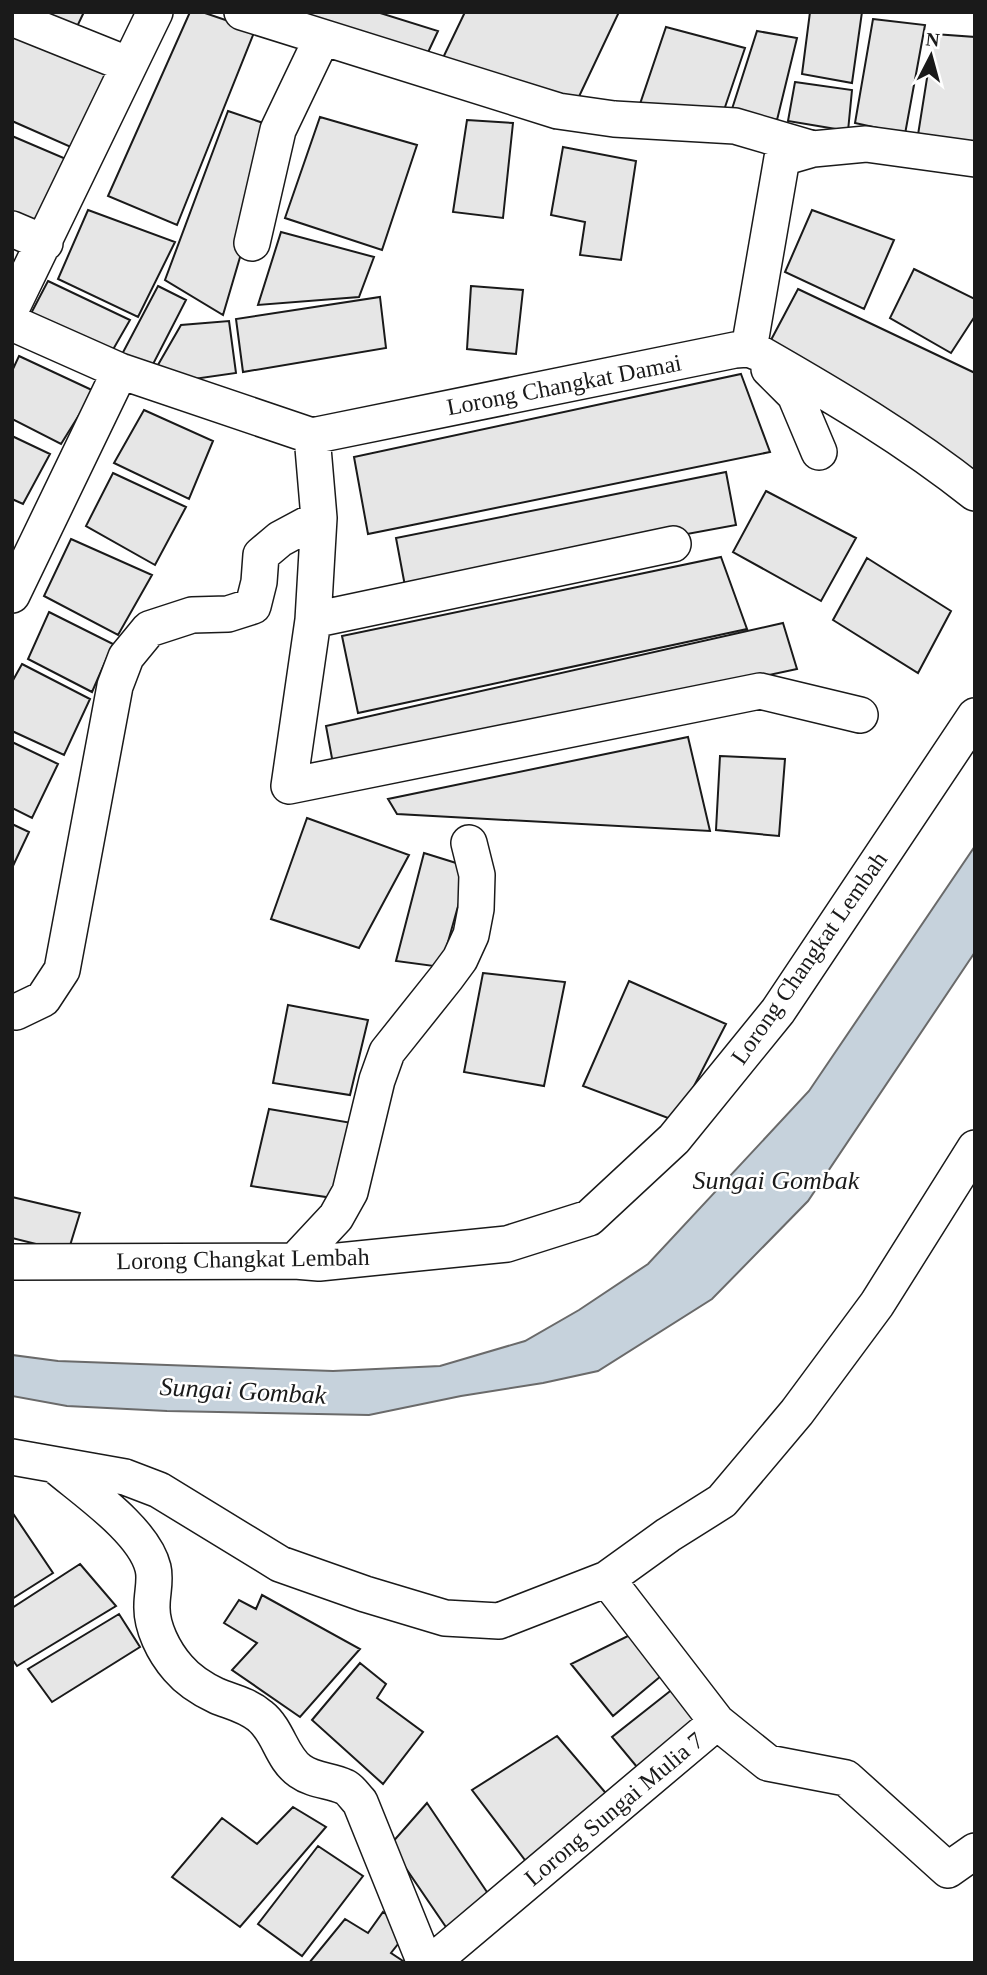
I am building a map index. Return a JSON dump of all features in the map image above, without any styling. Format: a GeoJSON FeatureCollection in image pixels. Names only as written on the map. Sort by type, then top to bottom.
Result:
{"type":"FeatureCollection","features":[{"type":"Feature","properties":{"kind":"street"},"geometry":{"type":"LineString","coordinates":[[12,307],[155,12]]}},
{"type":"Feature","properties":{"kind":"street"},"geometry":{"type":"LineString","coordinates":[[242,12],[558,111],[614,119],[735,126],[813,149]]}},
{"type":"Feature","properties":{"kind":"street"},"geometry":{"type":"LineString","coordinates":[[12,18],[129,65]]}},
{"type":"Feature","properties":{"kind":"street"},"geometry":{"type":"LineString","coordinates":[[252,243],[278,130],[322,38]]}},
{"type":"Feature","properties":{"kind":"street"},"geometry":{"type":"LineString","coordinates":[[749,349],[782,158],[813,149],[866,144],[975,159]]}},
{"type":"Feature","properties":{"kind":"street"},"geometry":{"type":"LineString","coordinates":[[12,229],[44,243]]}},
{"type":"Feature","properties":{"kind":"street"},"geometry":{"type":"LineString","coordinates":[[12,323],[120,371],[312,436],[319,518],[313,620],[289,786],[760,691],[859,715]]}},
{"type":"Feature","properties":{"kind":"street"},"geometry":{"type":"LineString","coordinates":[[749,349],[794,395],[819,452]]}},
{"type":"Feature","properties":{"kind":"street"},"geometry":{"type":"LineString","coordinates":[[749,349],[843,401],[933,460],[975,493]]}},
{"type":"Feature","properties":{"kind":"street","name":"Lorong Changkat Damai"},"geometry":{"type":"LineString","coordinates":[[312,436],[749,349]]}},
{"type":"Feature","properties":{"kind":"street"},"geometry":{"type":"LineString","coordinates":[[12,595],[120,371]]}},
{"type":"Feature","properties":{"kind":"street"},"geometry":{"type":"LineString","coordinates":[[16,1012],[43,999],[62,970],[115,687],[126,657],[149,629],[192,615],[229,614],[253,606],[259,582],[261,555],[280,539],[319,518]]}},
{"type":"Feature","properties":{"kind":"street"},"geometry":{"type":"LineString","coordinates":[[313,620],[673,544]]}},
{"type":"Feature","properties":{"kind":"street","name":"Lorong Changkat Lembah"},"geometry":{"type":"LineString","coordinates":[[12,1262],[319,1263],[507,1244],[589,1218],[674,1139],[778,1011],[975,716]]}},
{"type":"Feature","properties":{"kind":"street"},"geometry":{"type":"LineString","coordinates":[[295,1261],[335,1217],[350,1192],[377,1080],[387,1052],[453,969],[471,935],[476,909],[477,875],[469,843]]}},
{"type":"Feature","properties":{"kind":"street"},"geometry":{"type":"LineString","coordinates":[[12,1457],[125,1477],[159,1490],[280,1564],[365,1594],[444,1618],[499,1621],[607,1579],[668,1535],[722,1501],[797,1412],[877,1304],[975,1148]]}},
{"type":"Feature","properties":{"kind":"street"},"geometry":{"type":"LineString","coordinates":[[55,1465],[121,1521],[147,1553],[153,1569],[154,1621],[167,1653],[179,1669],[195,1684],[259,1715],[273,1728],[288,1759],[299,1770],[314,1779],[347,1788],[360,1802],[425,1963]]}},
{"type":"Feature","properties":{"kind":"street"},"geometry":{"type":"LineString","coordinates":[[607,1579],[717,1722]]}},
{"type":"Feature","properties":{"kind":"street","name":"Lorong Sungai Mulia 7"},"geometry":{"type":"LineString","coordinates":[[431,1963],[717,1722],[768,1763],[846,1778],[948,1870],[975,1851]]}},
{"type":"Feature","properties":{"kind":"water","name":"Sungai Gombak"},"geometry":{"type":"Polygon","coordinates":[[[975,846],[975,952],[808,1201],[712,1299],[598,1371],[369,1415],[67,1406],[12,1396],[12,1355],[58,1361],[333,1371],[440,1366],[525,1341],[579,1310],[648,1264],[809,1091],[975,846]]]}},
{"type":"Feature","properties":{"kind":"building"},"geometry":{"type":"Polygon","coordinates":[[[21,12],[84,12],[73,35],[21,12]]]}},
{"type":"Feature","properties":{"kind":"building"},"geometry":{"type":"Polygon","coordinates":[[[190,12],[202,12],[255,30],[177,225],[108,196],[190,12]]]}},
{"type":"Feature","properties":{"kind":"building"},"geometry":{"type":"Polygon","coordinates":[[[260,12],[377,12],[438,31],[423,63],[260,12]]]}},
{"type":"Feature","properties":{"kind":"building"},"geometry":{"type":"Polygon","coordinates":[[[465,12],[619,12],[575,105],[441,62],[465,12]]]}},
{"type":"Feature","properties":{"kind":"building"},"geometry":{"type":"Polygon","coordinates":[[[810,12],[862,12],[852,83],[802,74],[810,12]]]}},
{"type":"Feature","properties":{"kind":"building"},"geometry":{"type":"Polygon","coordinates":[[[873,19],[925,25],[905,134],[855,123],[873,19]]]}},
{"type":"Feature","properties":{"kind":"building"},"geometry":{"type":"Polygon","coordinates":[[[666,27],[745,48],[722,116],[640,104],[666,27]]]}},
{"type":"Feature","properties":{"kind":"building"},"geometry":{"type":"Polygon","coordinates":[[[757,31],[797,38],[777,120],[732,109],[757,31]]]}},
{"type":"Feature","properties":{"kind":"building"},"geometry":{"type":"Polygon","coordinates":[[[12,32],[108,72],[73,148],[12,121],[12,32]]]}},
{"type":"Feature","properties":{"kind":"building"},"geometry":{"type":"Polygon","coordinates":[[[934,34],[975,37],[975,145],[917,141],[934,34]]]}},
{"type":"Feature","properties":{"kind":"building"},"geometry":{"type":"Polygon","coordinates":[[[795,82],[852,90],[848,131],[788,121],[795,82]]]}},
{"type":"Feature","properties":{"kind":"building"},"geometry":{"type":"Polygon","coordinates":[[[228,111],[272,126],[243,247],[223,315],[165,280],[228,111]]]}},
{"type":"Feature","properties":{"kind":"building"},"geometry":{"type":"Polygon","coordinates":[[[320,117],[417,145],[382,250],[285,218],[320,117]]]}},
{"type":"Feature","properties":{"kind":"building"},"geometry":{"type":"Polygon","coordinates":[[[467,120],[513,123],[503,218],[453,212],[467,120]]]}},
{"type":"Feature","properties":{"kind":"building"},"geometry":{"type":"Polygon","coordinates":[[[12,136],[66,159],[34,222],[12,212],[12,136]]]}},
{"type":"Feature","properties":{"kind":"building"},"geometry":{"type":"Polygon","coordinates":[[[563,147],[636,161],[621,260],[580,255],[585,222],[551,215],[563,147]]]}},
{"type":"Feature","properties":{"kind":"building"},"geometry":{"type":"Polygon","coordinates":[[[88,210],[175,242],[138,317],[58,279],[88,210]]]}},
{"type":"Feature","properties":{"kind":"building"},"geometry":{"type":"Polygon","coordinates":[[[812,210],[894,240],[864,309],[785,272],[812,210]]]}},
{"type":"Feature","properties":{"kind":"building"},"geometry":{"type":"Polygon","coordinates":[[[281,232],[374,257],[359,297],[258,305],[281,232]]]}},
{"type":"Feature","properties":{"kind":"building"},"geometry":{"type":"Polygon","coordinates":[[[914,269],[975,299],[975,316],[951,353],[890,318],[914,269]]]}},
{"type":"Feature","properties":{"kind":"building"},"geometry":{"type":"Polygon","coordinates":[[[48,281],[130,320],[107,360],[26,323],[48,281]]]}},
{"type":"Feature","properties":{"kind":"building"},"geometry":{"type":"Polygon","coordinates":[[[158,286],[186,300],[149,372],[120,358],[158,286]]]}},
{"type":"Feature","properties":{"kind":"building"},"geometry":{"type":"Polygon","coordinates":[[[471,286],[523,290],[516,354],[467,349],[471,286]]]}},
{"type":"Feature","properties":{"kind":"building"},"geometry":{"type":"Polygon","coordinates":[[[798,289],[975,373],[975,478],[771,340],[798,289]]]}},
{"type":"Feature","properties":{"kind":"building"},"geometry":{"type":"Polygon","coordinates":[[[380,297],[386,348],[243,372],[236,319],[380,297]]]}},
{"type":"Feature","properties":{"kind":"building"},"geometry":{"type":"Polygon","coordinates":[[[229,321],[236,373],[166,383],[151,377],[181,325],[229,321]]]}},
{"type":"Feature","properties":{"kind":"building"},"geometry":{"type":"Polygon","coordinates":[[[19,356],[94,391],[61,444],[12,419],[12,371],[19,356]]]}},
{"type":"Feature","properties":{"kind":"building"},"geometry":{"type":"Polygon","coordinates":[[[741,374],[770,452],[368,534],[354,457],[741,374]]]}},
{"type":"Feature","properties":{"kind":"building"},"geometry":{"type":"Polygon","coordinates":[[[144,410],[213,441],[189,499],[114,463],[144,410]]]}},
{"type":"Feature","properties":{"kind":"building"},"geometry":{"type":"Polygon","coordinates":[[[12,436],[50,454],[23,504],[12,499],[12,436]]]}},
{"type":"Feature","properties":{"kind":"building"},"geometry":{"type":"Polygon","coordinates":[[[726,472],[736,525],[405,586],[396,538],[726,472]]]}},
{"type":"Feature","properties":{"kind":"building"},"geometry":{"type":"Polygon","coordinates":[[[113,473],[186,507],[155,565],[86,526],[113,473]]]}},
{"type":"Feature","properties":{"kind":"building"},"geometry":{"type":"Polygon","coordinates":[[[766,491],[856,538],[821,601],[733,552],[766,491]]]}},
{"type":"Feature","properties":{"kind":"building"},"geometry":{"type":"Polygon","coordinates":[[[71,539],[152,575],[118,635],[44,596],[71,539]]]}},
{"type":"Feature","properties":{"kind":"building"},"geometry":{"type":"Polygon","coordinates":[[[721,557],[747,629],[358,713],[342,636],[721,557]]]}},
{"type":"Feature","properties":{"kind":"building"},"geometry":{"type":"Polygon","coordinates":[[[867,558],[951,611],[918,673],[833,620],[867,558]]]}},
{"type":"Feature","properties":{"kind":"building"},"geometry":{"type":"Polygon","coordinates":[[[49,612],[113,644],[92,692],[28,659],[49,612]]]}},
{"type":"Feature","properties":{"kind":"building"},"geometry":{"type":"Polygon","coordinates":[[[783,623],[797,669],[334,769],[326,726],[783,623]]]}},
{"type":"Feature","properties":{"kind":"building"},"geometry":{"type":"Polygon","coordinates":[[[22,664],[90,699],[64,755],[12,731],[12,682],[22,664]]]}},
{"type":"Feature","properties":{"kind":"building"},"geometry":{"type":"Polygon","coordinates":[[[688,737],[710,831],[397,814],[388,799],[688,737]]]}},
{"type":"Feature","properties":{"kind":"building"},"geometry":{"type":"Polygon","coordinates":[[[12,742],[58,764],[32,818],[12,808],[12,742]]]}},
{"type":"Feature","properties":{"kind":"building"},"geometry":{"type":"Polygon","coordinates":[[[720,756],[785,759],[779,836],[716,830],[720,756]]]}},
{"type":"Feature","properties":{"kind":"building"},"geometry":{"type":"Polygon","coordinates":[[[307,818],[409,855],[359,948],[271,919],[307,818]]]}},
{"type":"Feature","properties":{"kind":"building"},"geometry":{"type":"Polygon","coordinates":[[[12,824],[29,832],[12,868],[12,824]]]}},
{"type":"Feature","properties":{"kind":"building"},"geometry":{"type":"Polygon","coordinates":[[[424,853],[469,867],[441,967],[396,961],[424,853]]]}},
{"type":"Feature","properties":{"kind":"building"},"geometry":{"type":"Polygon","coordinates":[[[483,973],[565,982],[544,1086],[464,1072],[483,973]]]}},
{"type":"Feature","properties":{"kind":"building"},"geometry":{"type":"Polygon","coordinates":[[[629,981],[726,1024],[676,1121],[583,1086],[629,981]]]}},
{"type":"Feature","properties":{"kind":"building"},"geometry":{"type":"Polygon","coordinates":[[[288,1005],[368,1020],[350,1095],[273,1083],[288,1005]]]}},
{"type":"Feature","properties":{"kind":"building"},"geometry":{"type":"Polygon","coordinates":[[[269,1109],[352,1123],[340,1199],[251,1186],[269,1109]]]}},
{"type":"Feature","properties":{"kind":"building"},"geometry":{"type":"Polygon","coordinates":[[[12,1197],[80,1213],[68,1252],[12,1238],[12,1197]]]}},
{"type":"Feature","properties":{"kind":"building"},"geometry":{"type":"Polygon","coordinates":[[[12,1512],[53,1573],[12,1599],[12,1512]]]}},
{"type":"Feature","properties":{"kind":"building"},"geometry":{"type":"Polygon","coordinates":[[[80,1564],[116,1606],[17,1666],[12,1659],[12,1608],[80,1564]]]}},
{"type":"Feature","properties":{"kind":"building"},"geometry":{"type":"Polygon","coordinates":[[[262,1595],[360,1649],[300,1717],[232,1670],[257,1643],[224,1623],[239,1600],[256,1609],[262,1595]]]}},
{"type":"Feature","properties":{"kind":"building"},"geometry":{"type":"Polygon","coordinates":[[[119,1614],[140,1647],[52,1702],[28,1669],[119,1614]]]}},
{"type":"Feature","properties":{"kind":"building"},"geometry":{"type":"Polygon","coordinates":[[[632,1634],[667,1671],[613,1716],[571,1664],[632,1634]]]}},
{"type":"Feature","properties":{"kind":"building"},"geometry":{"type":"Polygon","coordinates":[[[360,1663],[386,1684],[377,1698],[423,1732],[383,1784],[312,1720],[360,1663]]]}},
{"type":"Feature","properties":{"kind":"building"},"geometry":{"type":"Polygon","coordinates":[[[674,1688],[706,1720],[642,1773],[612,1737],[674,1688]]]}},
{"type":"Feature","properties":{"kind":"building"},"geometry":{"type":"Polygon","coordinates":[[[557,1736],[610,1798],[531,1868],[472,1790],[557,1736]]]}},
{"type":"Feature","properties":{"kind":"building"},"geometry":{"type":"Polygon","coordinates":[[[427,1803],[489,1895],[448,1930],[390,1845],[427,1803]]]}},
{"type":"Feature","properties":{"kind":"building"},"geometry":{"type":"Polygon","coordinates":[[[293,1807],[326,1827],[240,1927],[172,1877],[222,1818],[257,1844],[293,1807]]]}},
{"type":"Feature","properties":{"kind":"building"},"geometry":{"type":"Polygon","coordinates":[[[318,1846],[363,1876],[302,1956],[258,1924],[318,1846]]]}},
{"type":"Feature","properties":{"kind":"building"},"geometry":{"type":"Polygon","coordinates":[[[383,1912],[409,1930],[391,1953],[406,1963],[309,1963],[345,1919],[368,1933],[383,1912]]]}}]}
